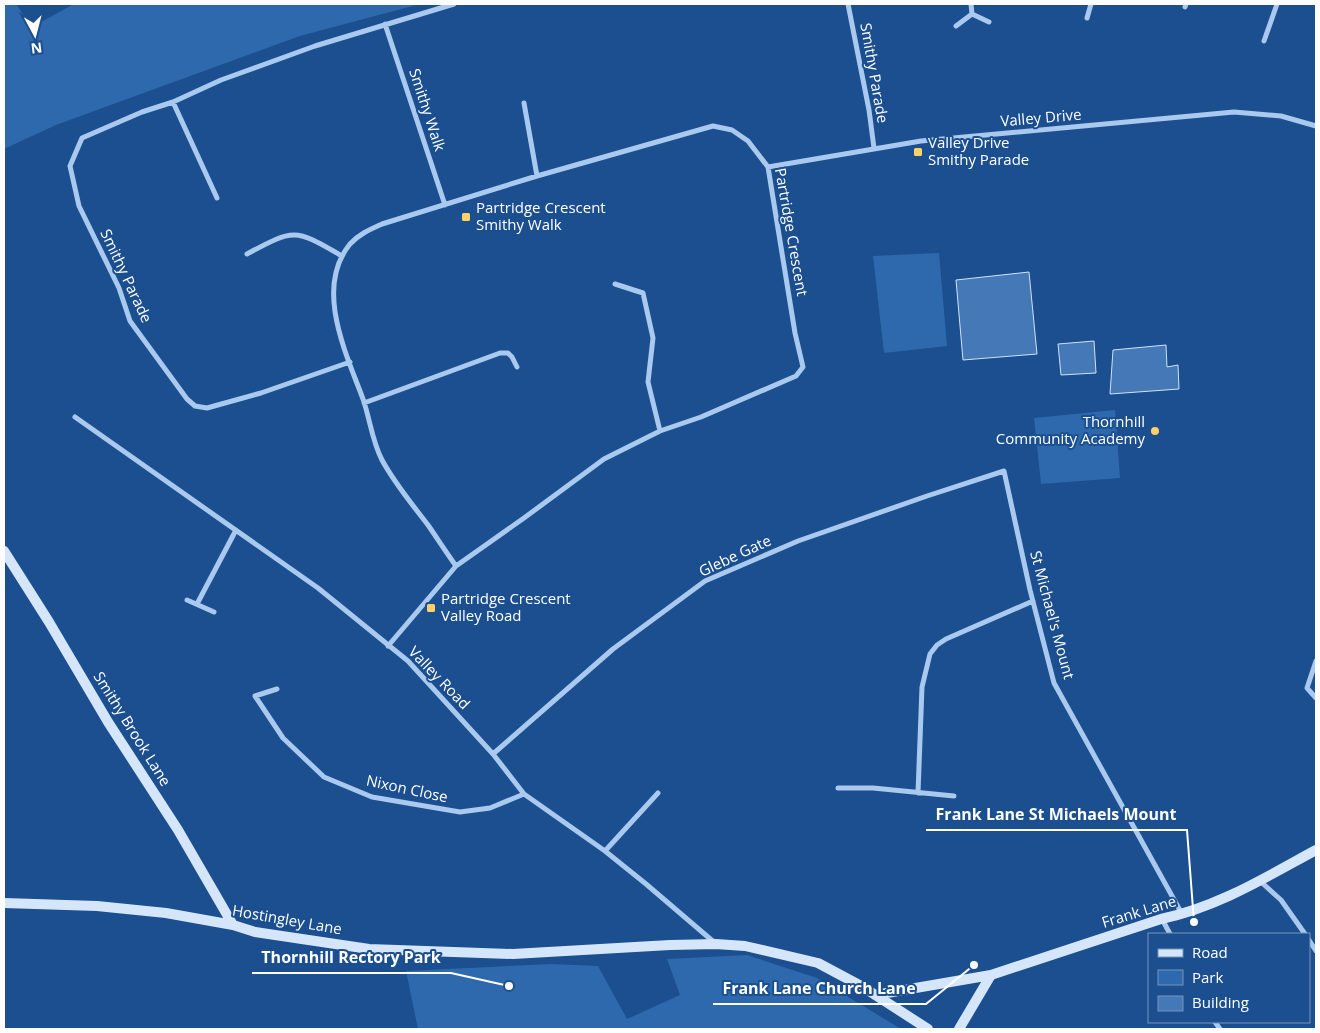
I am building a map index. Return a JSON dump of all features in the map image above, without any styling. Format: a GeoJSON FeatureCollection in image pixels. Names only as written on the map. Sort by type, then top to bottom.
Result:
{"type":"FeatureCollection","features":[{"type":"Feature","properties":{"kind":"street","name":"Smithy Parade"},"geometry":{"type":"LineString","coordinates":[[350,362],[207,408],[195,406],[187,399],[130,321],[119,288],[79,206],[70,166],[82,138],[142,112],[173,102],[221,80],[315,46],[454,4]]}},
{"type":"Feature","properties":{"kind":"street","name":"Smithy Parade"},"geometry":{"type":"LineString","coordinates":[[848,4],[869,110],[874,148]]}},
{"type":"Feature","properties":{"kind":"street"},"geometry":{"type":"LineString","coordinates":[[971,4],[972,14]]}},
{"type":"Feature","properties":{"kind":"street"},"geometry":{"type":"LineString","coordinates":[[1087,18],[1091,4]]}},
{"type":"Feature","properties":{"kind":"street"},"geometry":{"type":"LineString","coordinates":[[1264,41],[1277,4]]}},
{"type":"Feature","properties":{"kind":"street"},"geometry":{"type":"LineString","coordinates":[[972,14],[989,22]]}},
{"type":"Feature","properties":{"kind":"street"},"geometry":{"type":"LineString","coordinates":[[956,26],[972,14]]}},
{"type":"Feature","properties":{"kind":"street","name":"Smithy Walk"},"geometry":{"type":"LineString","coordinates":[[386,24],[445,205]]}},
{"type":"Feature","properties":{"kind":"street"},"geometry":{"type":"LineString","coordinates":[[173,102],[217,198]]}},
{"type":"Feature","properties":{"kind":"street"},"geometry":{"type":"LineString","coordinates":[[524,103],[537,176]]}},
{"type":"Feature","properties":{"kind":"street","name":"Valley Drive"},"geometry":{"type":"LineString","coordinates":[[768,167],[921,141],[1234,112],[1281,116],[1316,126]]}},
{"type":"Feature","properties":{"kind":"street","name":"Partridge Crescent"},"geometry":{"type":"LineString","coordinates":[[388,646],[456,566],[604,459],[660,431],[702,418],[796,376],[803,368],[795,333],[768,167],[748,140],[732,130],[713,126],[537,176],[382,224],[363,233],[351,243],[342,256],[336,278],[335,317],[373,436],[382,459],[404,495],[428,525],[456,566]]}},
{"type":"Feature","properties":{"kind":"street"},"geometry":{"type":"LineString","coordinates":[[247,254],[275,239],[297,234],[308,237],[342,256]]}},
{"type":"Feature","properties":{"kind":"street"},"geometry":{"type":"LineString","coordinates":[[615,284],[642,293],[653,338],[648,382],[660,431]]}},
{"type":"Feature","properties":{"kind":"street"},"geometry":{"type":"LineString","coordinates":[[364,403],[494,354],[508,353],[517,367]]}},
{"type":"Feature","properties":{"kind":"street","name":"Valley Road"},"geometry":{"type":"LineString","coordinates":[[75,417],[318,588],[408,661],[493,754],[524,794],[605,851],[716,944]]}},
{"type":"Feature","properties":{"kind":"street","name":"St Michael's Mount"},"geometry":{"type":"LineString","coordinates":[[1004,471],[1033,601],[1054,683],[1183,915]]}},
{"type":"Feature","properties":{"kind":"street","name":"Glebe Gate"},"geometry":{"type":"LineString","coordinates":[[493,754],[613,649],[705,581],[798,541],[1004,471]]}},
{"type":"Feature","properties":{"kind":"street"},"geometry":{"type":"LineString","coordinates":[[197,604],[236,530]]}},
{"type":"Feature","properties":{"kind":"street","name":"Smithy Brook Lane"},"geometry":{"type":"LineString","coordinates":[[4,551],[96,702],[178,830],[232,925]]}},
{"type":"Feature","properties":{"kind":"street"},"geometry":{"type":"LineString","coordinates":[[187,600],[214,612]]}},
{"type":"Feature","properties":{"kind":"street"},"geometry":{"type":"LineString","coordinates":[[918,793],[922,687],[930,654],[946,639],[1033,601]]}},
{"type":"Feature","properties":{"kind":"street"},"geometry":{"type":"LineString","coordinates":[[1316,661],[1307,688],[1316,698]]}},
{"type":"Feature","properties":{"kind":"street","name":"Nixon Close"},"geometry":{"type":"LineString","coordinates":[[277,689],[255,696],[282,738],[324,777],[372,797],[460,812],[490,808],[524,794]]}},
{"type":"Feature","properties":{"kind":"street"},"geometry":{"type":"LineString","coordinates":[[838,788],[873,788],[954,796]]}},
{"type":"Feature","properties":{"kind":"street"},"geometry":{"type":"LineString","coordinates":[[605,851],[658,793]]}},
{"type":"Feature","properties":{"kind":"street","name":"Frank Lane"},"geometry":{"type":"LineString","coordinates":[[875,995],[991,975],[1162,919],[1183,915],[1237,894],[1316,850]]}},
{"type":"Feature","properties":{"kind":"street"},"geometry":{"type":"LineString","coordinates":[[1259,881],[1281,900],[1304,933]]}},
{"type":"Feature","properties":{"kind":"street","name":"Hostingley Lane"},"geometry":{"type":"LineString","coordinates":[[4,903],[97,906],[166,913],[232,925],[255,932],[369,949],[513,954],[716,944],[745,946],[818,963],[862,987],[928,1029]]}},
{"type":"Feature","properties":{"kind":"street"},"geometry":{"type":"LineString","coordinates":[[1162,919],[1169,933]]}},
{"type":"Feature","properties":{"kind":"street"},"geometry":{"type":"LineString","coordinates":[[959,1029],[991,975]]}},
{"type":"Feature","properties":{"kind":"green space"},"geometry":{"type":"Polygon","coordinates":[[[16,4],[32,27],[74,4],[420,4],[300,36],[56,125],[4,149],[4,6],[16,4]]]}},
{"type":"Feature","properties":{"kind":"green space"},"geometry":{"type":"Polygon","coordinates":[[[939,253],[947,346],[884,353],[873,256],[939,253]]]}},
{"type":"Feature","properties":{"kind":"green space"},"geometry":{"type":"Polygon","coordinates":[[[1115,410],[1120,478],[1041,484],[1034,418],[1115,410]]]}},
{"type":"Feature","properties":{"kind":"green space"},"geometry":{"type":"Polygon","coordinates":[[[747,955],[817,978],[901,1029],[418,1029],[406,971],[551,964],[598,966],[627,1019],[680,995],[667,959],[747,955]]]}},
{"type":"Feature","properties":{"kind":"building"},"geometry":{"type":"Polygon","coordinates":[[[1029,272],[1037,354],[963,360],[956,280],[1029,272]]]}},
{"type":"Feature","properties":{"kind":"building"},"geometry":{"type":"Polygon","coordinates":[[[1094,341],[1096,373],[1061,375],[1058,344],[1094,341]]]}},
{"type":"Feature","properties":{"kind":"building"},"geometry":{"type":"Polygon","coordinates":[[[1166,345],[1167,367],[1178,365],[1179,389],[1110,394],[1113,350],[1166,345]]]}},
{"type":"Feature","properties":{"kind":"place","name":"Valley Drive Smithy Parade"},"geometry":{"type":"Point","coordinates":[918,152]}},
{"type":"Feature","properties":{"kind":"place","name":"Partridge Crescent Smithy Walk"},"geometry":{"type":"Point","coordinates":[466,217]}},
{"type":"Feature","properties":{"kind":"place","name":"Thornhill Community Academy"},"geometry":{"type":"Point","coordinates":[1155,431]}},
{"type":"Feature","properties":{"kind":"place","name":"Partridge Crescent Valley Road"},"geometry":{"type":"Point","coordinates":[431,608]}},
{"type":"Feature","properties":{"kind":"place","name":"Frank Lane St Michaels Mount"},"geometry":{"type":"Point","coordinates":[1194,922]}},
{"type":"Feature","properties":{"kind":"place","name":"Frank Lane Church Lane"},"geometry":{"type":"Point","coordinates":[974,965]}},
{"type":"Feature","properties":{"kind":"place","name":"Thornhill Rectory Park"},"geometry":{"type":"Point","coordinates":[509,986]}}]}
